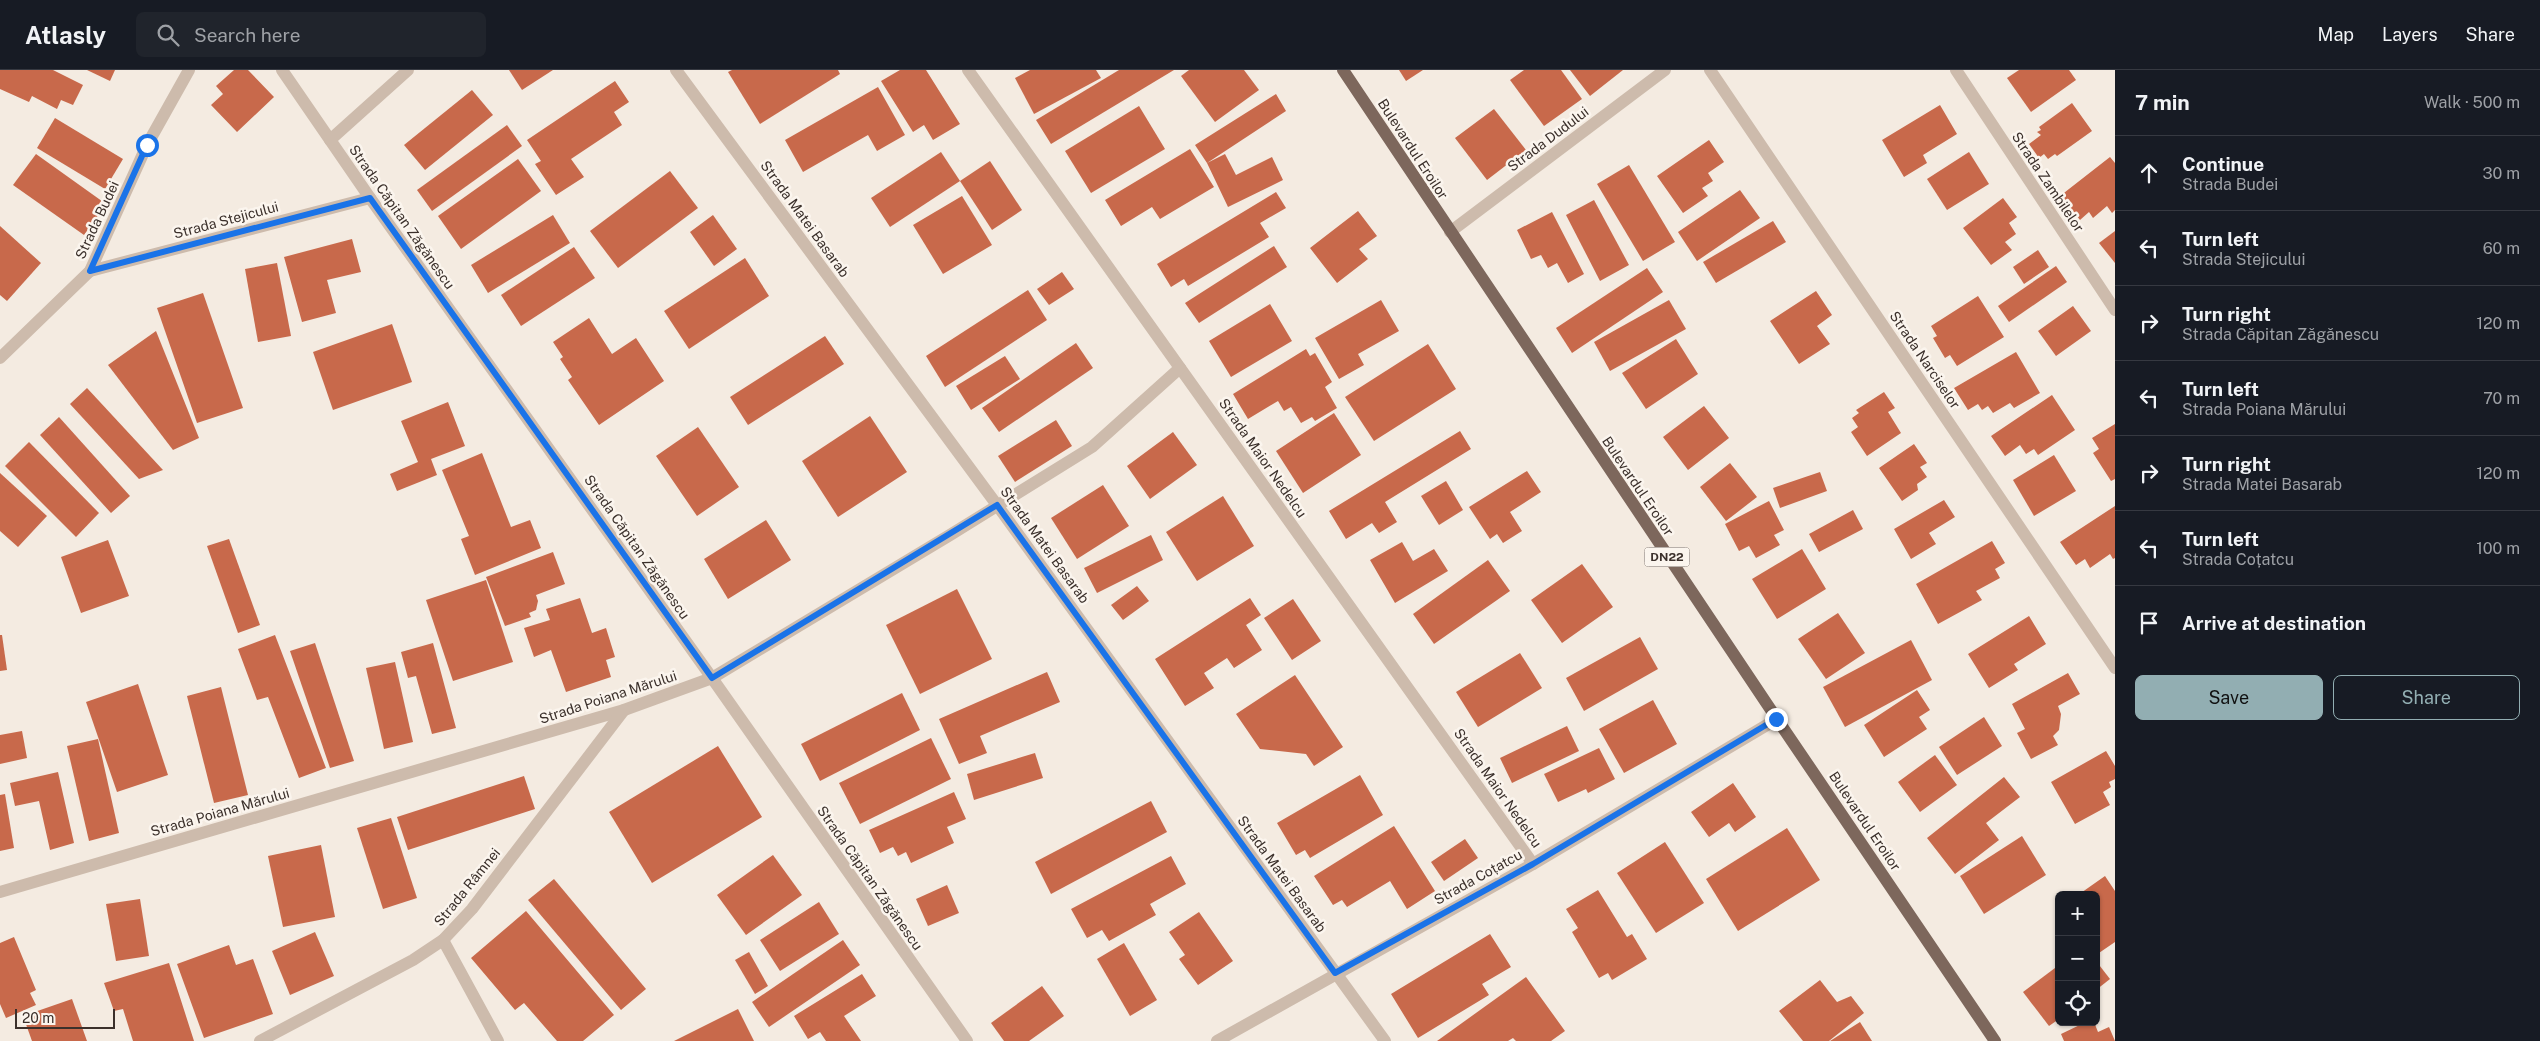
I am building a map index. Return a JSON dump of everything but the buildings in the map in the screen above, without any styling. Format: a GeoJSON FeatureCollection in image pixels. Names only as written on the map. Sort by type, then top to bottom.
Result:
{"type":"FeatureCollection","features":[{"type":"Feature","properties":{"kind":"main road","name":"Bulevardul Eroilor"},"geometry":{"type":"LineString","coordinates":[[1342,70],[1776,719],[1995,1041]]}},
{"type":"Feature","properties":{"kind":"street","name":"Strada Budei"},"geometry":{"type":"LineString","coordinates":[[0,358],[90,271],[147,145],[189,70]]}},
{"type":"Feature","properties":{"kind":"street","name":"Strada Căpitan Zăgănescu"},"geometry":{"type":"LineString","coordinates":[[282,70],[370,198],[712,678],[967,1041]]}},
{"type":"Feature","properties":{"kind":"street"},"geometry":{"type":"LineString","coordinates":[[330,140],[408,70]]}},
{"type":"Feature","properties":{"kind":"street","name":"Strada Matei Basarab"},"geometry":{"type":"LineString","coordinates":[[676,70],[997,505],[1385,1041]]}},
{"type":"Feature","properties":{"kind":"street","name":"Strada Maior Nedelcu"},"geometry":{"type":"LineString","coordinates":[[968,70],[1533,864]]}},
{"type":"Feature","properties":{"kind":"street","name":"Strada Dudului"},"geometry":{"type":"LineString","coordinates":[[1450,232],[1665,70]]}},
{"type":"Feature","properties":{"kind":"street","name":"Strada Narciselor"},"geometry":{"type":"LineString","coordinates":[[1710,70],[2115,668]]}},
{"type":"Feature","properties":{"kind":"street","name":"Strada Zambilelor"},"geometry":{"type":"LineString","coordinates":[[1956,70],[2115,310]]}},
{"type":"Feature","properties":{"kind":"street","name":"Strada Stejicului"},"geometry":{"type":"LineString","coordinates":[[90,271],[370,198]]}},
{"type":"Feature","properties":{"kind":"street","name":"Strada Poiana Mărului"},"geometry":{"type":"LineString","coordinates":[[0,892],[624,710],[712,678],[1092,447],[1180,368]]}},
{"type":"Feature","properties":{"kind":"street","name":"Strada Râmnei"},"geometry":{"type":"LineString","coordinates":[[260,1041],[413,960],[443,940],[472,909],[624,710]]}},
{"type":"Feature","properties":{"kind":"street","name":"Strada Coțatcu"},"geometry":{"type":"LineString","coordinates":[[1217,1041],[1335,973],[1533,864],[1776,719]]}},
{"type":"Feature","properties":{"kind":"street"},"geometry":{"type":"LineString","coordinates":[[443,940],[498,1041]]}},
{"type":"Feature","properties":{"kind":"route"},"geometry":{"type":"LineString","coordinates":[[147,145],[90,271],[370,198],[712,678],[997,505],[1335,973],[1533,864],[1776,719]]}}]}
